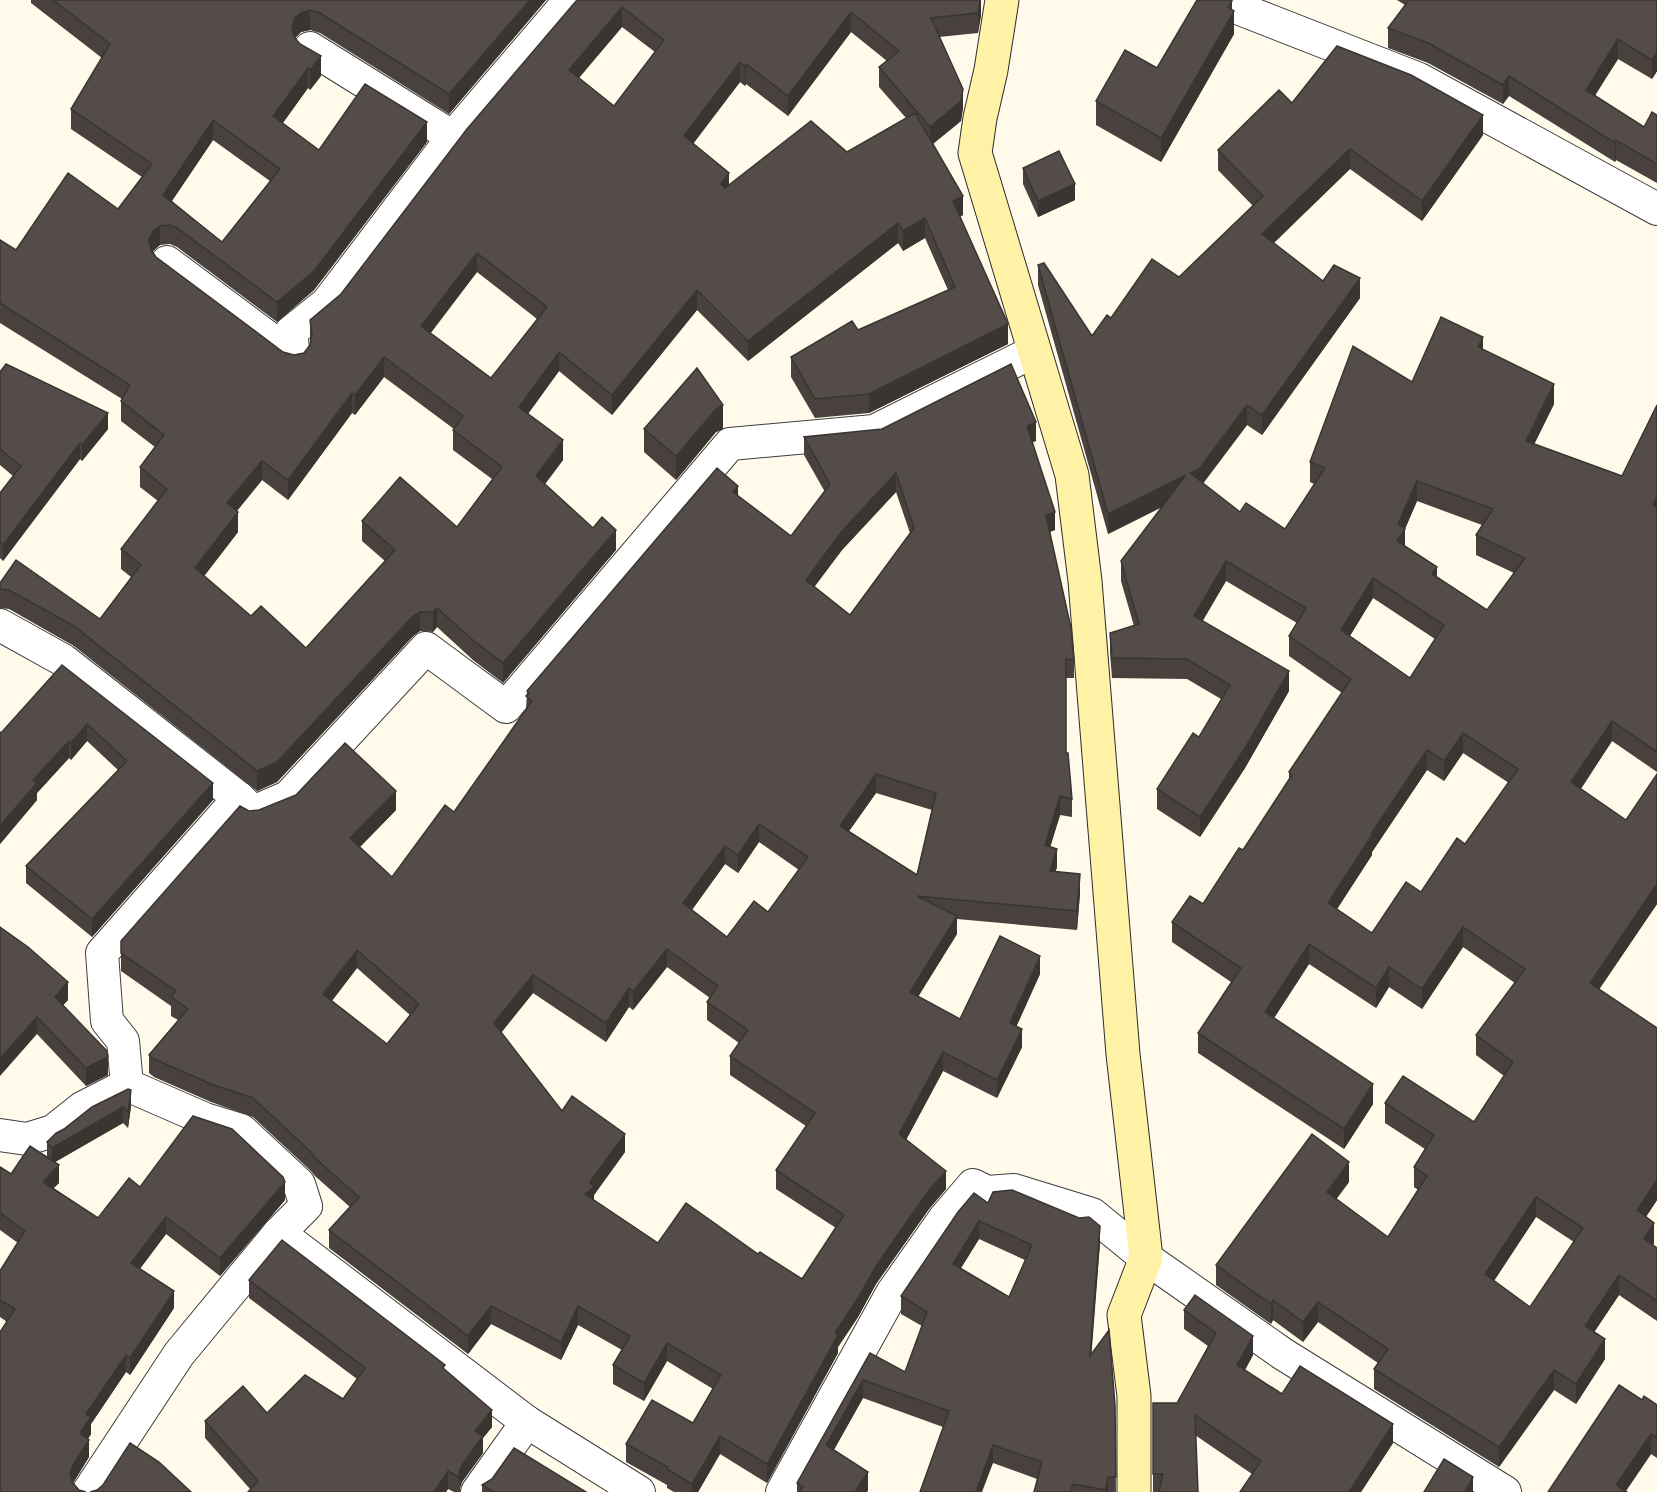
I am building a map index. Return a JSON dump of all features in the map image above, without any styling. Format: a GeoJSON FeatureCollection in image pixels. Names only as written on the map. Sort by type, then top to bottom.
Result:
{"type":"FeatureCollection","features":[{"type":"Feature","properties":{"kind":"street"},"geometry":{"type":"LineString","coordinates":[[167,262],[294,357],[291,332],[327,303],[453,137],[570,0]]}},
{"type":"Feature","properties":{"kind":"street"},"geometry":{"type":"LineString","coordinates":[[1002,0],[975,153],[1072,475],[1085,581],[1122,1054],[1146,1258],[1124,1315],[1134,1396],[1134,1492]]}},
{"type":"Feature","properties":{"kind":"street"},"geometry":{"type":"LineString","coordinates":[[1217,0],[1419,79],[1657,209]]}},
{"type":"Feature","properties":{"kind":"street"},"geometry":{"type":"LineString","coordinates":[[310,48],[453,137]]}},
{"type":"Feature","properties":{"kind":"street"},"geometry":{"type":"LineString","coordinates":[[0,625],[63,660],[239,798],[253,812],[288,797],[426,648],[506,707],[730,444],[874,431],[1034,352]]}},
{"type":"Feature","properties":{"kind":"street"},"geometry":{"type":"LineString","coordinates":[[127,1085],[123,1041],[107,1021],[102,953],[239,798]]}},
{"type":"Feature","properties":{"kind":"street"},"geometry":{"type":"LineString","coordinates":[[0,1135],[27,1139],[53,1131],[82,1108],[127,1085]]}},
{"type":"Feature","properties":{"kind":"street"},"geometry":{"type":"LineString","coordinates":[[88,1492],[179,1354],[279,1233],[306,1206],[299,1184],[241,1130],[205,1119],[127,1085]]}},
{"type":"Feature","properties":{"kind":"street"},"geometry":{"type":"LineString","coordinates":[[782,1492],[892,1293],[944,1219],[973,1185],[987,1192],[1014,1190],[1092,1214],[1146,1258],[1283,1354],[1505,1492]]}},
{"type":"Feature","properties":{"kind":"street"},"geometry":{"type":"LineString","coordinates":[[279,1233],[527,1422],[639,1492]]}},
{"type":"Feature","properties":{"kind":"street"},"geometry":{"type":"LineString","coordinates":[[477,1492],[527,1422]]}},
{"type":"Feature","properties":{"kind":"building"},"geometry":{"type":"Polygon","coordinates":[[[53,0],[530,0],[449,94],[320,13],[310,10],[295,18],[292,28],[294,37],[300,44],[321,56],[310,70],[308,68],[273,116],[319,150],[365,84],[427,122],[314,271],[277,302],[177,228],[170,225],[160,226],[153,231],[149,240],[151,250],[156,257],[283,352],[294,355],[304,353],[310,345],[312,335],[310,320],[341,294],[467,129],[577,0],[980,0],[978,13],[931,18],[963,89],[961,101],[930,127],[879,67],[899,51],[851,12],[788,96],[746,64],[745,66],[740,62],[684,136],[729,173],[721,184],[725,188],[811,121],[847,152],[915,113],[963,196],[953,201],[1008,324],[869,394],[815,399],[791,357],[852,321],[858,330],[955,287],[925,218],[903,231],[898,223],[748,341],[697,290],[612,395],[559,352],[519,407],[563,440],[536,476],[593,528],[602,517],[616,530],[503,663],[437,608],[433,612],[420,612],[413,616],[277,762],[257,771],[74,626],[9,590],[0,589],[0,583],[16,560],[100,619],[141,565],[121,549],[167,489],[140,467],[164,435],[121,401],[130,385],[0,303],[0,240],[16,250],[68,173],[118,209],[152,164],[71,109],[110,44],[53,0]],[[622,7],[569,70],[614,106],[664,40],[622,7]],[[213,120],[163,195],[222,242],[280,169],[213,120]],[[477,253],[421,326],[491,378],[547,307],[477,253]],[[384,357],[355,395],[352,393],[288,480],[262,461],[227,503],[238,512],[195,568],[251,616],[261,606],[306,648],[395,550],[362,521],[400,477],[457,527],[502,467],[453,430],[463,416],[384,357]]]}},
{"type":"Feature","properties":{"kind":"building"},"geometry":{"type":"Polygon","coordinates":[[[1197,0],[1232,1],[1228,7],[1234,11],[1161,138],[1096,101],[1125,50],[1157,68],[1197,0]]]}},
{"type":"Feature","properties":{"kind":"building"},"geometry":{"type":"Polygon","coordinates":[[[1409,0],[1657,0],[1657,52],[1652,60],[1618,39],[1586,90],[1644,127],[1652,112],[1657,115],[1657,164],[1616,140],[1615,143],[1509,76],[1503,85],[1428,43],[1388,28],[1409,0]]]}},
{"type":"Feature","properties":{"kind":"building"},"geometry":{"type":"Polygon","coordinates":[[[1337,46],[1411,75],[1483,115],[1422,201],[1350,149],[1262,234],[1323,281],[1334,265],[1360,278],[1262,415],[1247,405],[1199,469],[1190,473],[1240,512],[1246,503],[1285,529],[1325,468],[1310,462],[1353,346],[1412,382],[1441,317],[1483,337],[1478,347],[1554,384],[1526,441],[1622,476],[1657,405],[1657,496],[1653,505],[1657,508],[1657,752],[1612,721],[1571,782],[1626,820],[1657,774],[1657,884],[1590,983],[1657,1028],[1657,1180],[1637,1210],[1654,1223],[1644,1239],[1657,1248],[1657,1301],[1619,1275],[1585,1326],[1605,1339],[1576,1384],[1554,1370],[1499,1447],[1374,1369],[1388,1349],[1318,1302],[1303,1322],[1273,1300],[1271,1304],[1216,1265],[1312,1134],[1349,1162],[1327,1192],[1388,1237],[1427,1176],[1414,1167],[1434,1135],[1385,1103],[1403,1076],[1474,1122],[1513,1062],[1476,1035],[1525,969],[1463,927],[1422,989],[1389,967],[1376,988],[1309,944],[1265,1012],[1373,1084],[1344,1129],[1198,1033],[1241,968],[1172,922],[1190,896],[1203,904],[1239,848],[1243,850],[1292,775],[1289,772],[1351,679],[1289,636],[1306,608],[1226,561],[1194,616],[1289,671],[1245,748],[1200,817],[1157,789],[1193,733],[1199,737],[1230,685],[1187,659],[1112,658],[1110,633],[1139,624],[1121,561],[1186,475],[1108,514],[1038,265],[1044,263],[1092,336],[1107,315],[1111,318],[1152,259],[1179,277],[1263,196],[1218,150],[1279,90],[1292,103],[1337,46]],[[1417,481],[1398,524],[1405,529],[1397,541],[1437,567],[1432,574],[1487,610],[1525,558],[1476,535],[1493,509],[1417,481]],[[1373,578],[1341,630],[1410,678],[1444,625],[1373,578]],[[1463,733],[1444,761],[1427,750],[1328,903],[1372,933],[1406,882],[1421,892],[1457,838],[1465,844],[1518,769],[1463,733]],[[1536,1197],[1485,1274],[1530,1307],[1583,1228],[1536,1197]]]}},
{"type":"Feature","properties":{"kind":"building"},"geometry":{"type":"Polygon","coordinates":[[[1059,151],[1075,184],[1038,201],[1023,168],[1059,151]]]}},
{"type":"Feature","properties":{"kind":"building"},"geometry":{"type":"Polygon","coordinates":[[[6,364],[108,413],[82,445],[80,443],[3,545],[0,542],[0,493],[21,466],[0,449],[0,372],[6,364]]]}},
{"type":"Feature","properties":{"kind":"building"},"geometry":{"type":"Polygon","coordinates":[[[1011,364],[1036,422],[1027,426],[1055,512],[1046,515],[1071,628],[1074,660],[1066,659],[1066,753],[1068,753],[1072,799],[1060,796],[1045,845],[1057,849],[1050,871],[1080,874],[1077,911],[917,896],[957,916],[910,992],[960,1019],[1000,936],[1040,956],[1010,1023],[1022,1029],[997,1080],[943,1052],[899,1134],[946,1171],[929,1190],[876,1266],[835,1333],[838,1335],[767,1464],[720,1436],[692,1484],[667,1469],[668,1467],[626,1444],[652,1400],[693,1423],[721,1375],[667,1343],[644,1383],[613,1365],[630,1336],[578,1306],[561,1342],[491,1306],[468,1336],[329,1230],[359,1197],[253,1098],[211,1084],[149,1055],[188,1009],[171,997],[176,991],[121,953],[121,941],[240,806],[249,811],[259,810],[296,795],[345,743],[396,791],[350,838],[392,877],[445,805],[454,812],[532,701],[526,696],[529,693],[527,691],[717,468],[738,486],[733,492],[791,536],[830,484],[804,437],[882,429],[1011,364]],[[896,473],[842,531],[806,580],[850,615],[914,528],[896,473]],[[876,774],[840,826],[917,875],[936,793],[876,774]],[[759,824],[738,855],[725,846],[683,903],[727,937],[754,901],[768,912],[808,857],[759,824]],[[667,949],[633,992],[629,988],[606,1023],[533,975],[494,1023],[562,1111],[572,1096],[625,1134],[590,1182],[594,1187],[585,1194],[658,1243],[686,1203],[758,1254],[760,1252],[802,1279],[844,1215],[776,1170],[815,1113],[730,1056],[748,1030],[707,1002],[718,986],[667,949]],[[357,950],[323,994],[387,1044],[419,1004],[357,950]]]}},
{"type":"Feature","properties":{"kind":"building"},"geometry":{"type":"Polygon","coordinates":[[[697,368],[723,405],[716,409],[676,456],[644,429],[697,368]]]}},
{"type":"Feature","properties":{"kind":"building"},"geometry":{"type":"Polygon","coordinates":[[[62,665],[213,783],[92,919],[26,866],[127,761],[87,724],[33,780],[37,783],[0,826],[0,732],[62,665]]]}},
{"type":"Feature","properties":{"kind":"building"},"geometry":{"type":"Polygon","coordinates":[[[0,927],[28,947],[68,982],[55,997],[107,1051],[108,1057],[86,1068],[37,1017],[0,1058],[0,927]]]}},
{"type":"Feature","properties":{"kind":"building"},"geometry":{"type":"Polygon","coordinates":[[[128,1089],[131,1090],[128,1112],[123,1107],[52,1148],[47,1142],[92,1107],[128,1089]]]}},
{"type":"Feature","properties":{"kind":"building"},"geometry":{"type":"Polygon","coordinates":[[[193,1116],[232,1129],[283,1177],[285,1182],[220,1258],[166,1217],[131,1263],[174,1291],[130,1358],[126,1355],[86,1414],[91,1417],[80,1433],[89,1440],[70,1473],[72,1482],[79,1490],[86,1492],[0,1492],[0,1332],[15,1309],[0,1300],[0,1271],[25,1231],[0,1213],[0,1167],[11,1174],[30,1146],[59,1165],[43,1182],[98,1218],[129,1178],[140,1187],[193,1116]]]}},
{"type":"Feature","properties":{"kind":"building"},"geometry":{"type":"Polygon","coordinates":[[[1012,1190],[1079,1218],[1089,1217],[1100,1226],[1090,1356],[1109,1330],[1115,1405],[1116,1477],[1108,1477],[1106,1490],[1073,1484],[1070,1492],[1034,1492],[1042,1462],[993,1445],[976,1492],[920,1492],[949,1411],[863,1380],[826,1445],[868,1472],[855,1492],[799,1492],[803,1487],[797,1483],[870,1353],[905,1372],[927,1312],[901,1296],[958,1212],[974,1193],[988,1203],[993,1192],[1012,1190]],[[979,1221],[953,1264],[1009,1297],[1032,1245],[979,1221]]]}},
{"type":"Feature","properties":{"kind":"building"},"geometry":{"type":"Polygon","coordinates":[[[282,1240],[445,1365],[443,1368],[492,1410],[475,1431],[483,1436],[462,1465],[459,1472],[460,1478],[448,1471],[434,1492],[248,1492],[258,1481],[205,1421],[243,1386],[267,1413],[305,1375],[343,1399],[365,1368],[249,1280],[282,1240]]]}},
{"type":"Feature","properties":{"kind":"building"},"geometry":{"type":"Polygon","coordinates":[[[1195,1295],[1253,1336],[1237,1365],[1282,1394],[1300,1366],[1393,1424],[1349,1492],[1240,1492],[1261,1461],[1195,1415],[1198,1492],[1159,1492],[1163,1474],[1153,1474],[1153,1403],[1177,1403],[1216,1333],[1184,1310],[1195,1295]]]}},
{"type":"Feature","properties":{"kind":"building"},"geometry":{"type":"Polygon","coordinates":[[[1619,1385],[1642,1400],[1644,1396],[1657,1405],[1657,1438],[1651,1434],[1616,1485],[1627,1492],[1548,1492],[1619,1385]]]}},
{"type":"Feature","properties":{"kind":"building"},"geometry":{"type":"Polygon","coordinates":[[[130,1443],[159,1462],[191,1492],[90,1492],[103,1485],[130,1443]]]}},
{"type":"Feature","properties":{"kind":"building"},"geometry":{"type":"Polygon","coordinates":[[[514,1448],[586,1492],[493,1492],[482,1485],[492,1479],[514,1448]]]}},
{"type":"Feature","properties":{"kind":"building"},"geometry":{"type":"Polygon","coordinates":[[[1444,1459],[1473,1477],[1465,1492],[1424,1492],[1444,1459]]]}}]}
